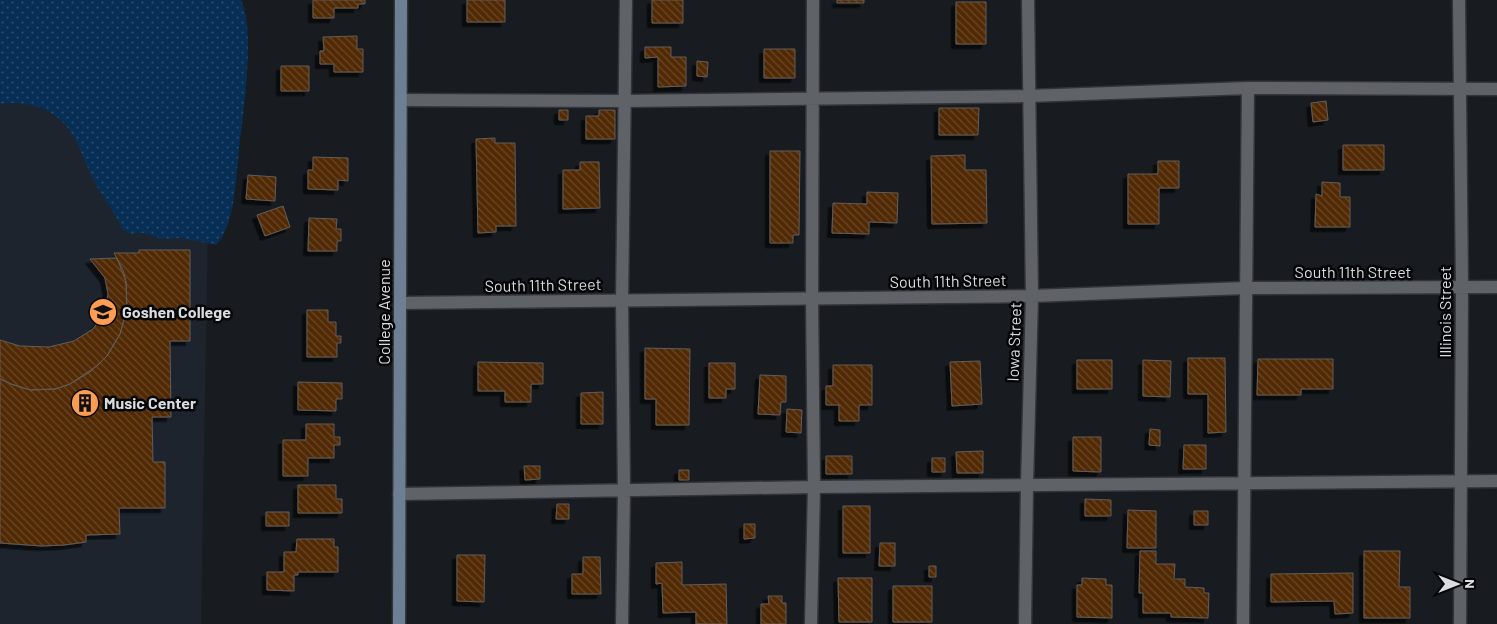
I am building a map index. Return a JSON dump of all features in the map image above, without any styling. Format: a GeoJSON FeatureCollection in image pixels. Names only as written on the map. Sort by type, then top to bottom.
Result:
{"type":"FeatureCollection","features":[{"type":"Feature","properties":{"kind":"main road","name":"College Avenue"},"geometry":{"type":"LineString","coordinates":[[399,624],[401,0]]}},
{"type":"Feature","properties":{"kind":"street"},"geometry":{"type":"LineString","coordinates":[[622,624],[624,491],[622,301],[626,0]]}},
{"type":"Feature","properties":{"kind":"street"},"geometry":{"type":"LineString","coordinates":[[811,624],[814,487],[812,298],[813,0]]}},
{"type":"Feature","properties":{"kind":"street","name":"Iowa Street"},"geometry":{"type":"LineString","coordinates":[[1026,624],[1027,485],[1032,296],[1028,0]]}},
{"type":"Feature","properties":{"kind":"street","name":"Illinois Street"},"geometry":{"type":"LineString","coordinates":[[1459,0],[1462,287],[1460,624]]}},
{"type":"Feature","properties":{"kind":"street"},"geometry":{"type":"LineString","coordinates":[[401,100],[624,101],[814,99],[1029,96],[1248,88],[1497,88]]}},
{"type":"Feature","properties":{"kind":"street"},"geometry":{"type":"LineString","coordinates":[[1243,624],[1248,88]]}},
{"type":"Feature","properties":{"kind":"street","name":"South 11th Street"},"geometry":{"type":"LineString","coordinates":[[400,303],[1032,296],[1245,288],[1497,286]]}},
{"type":"Feature","properties":{"kind":"street"},"geometry":{"type":"LineString","coordinates":[[399,494],[814,487],[1497,481]]}},
{"type":"Feature","properties":{"kind":"shaded area","name":"Goshen College"},"geometry":{"type":"Polygon","coordinates":[[[0,0],[212,0],[201,624],[0,624],[0,0]]]}},
{"type":"Feature","properties":{"kind":"shaded area"},"geometry":{"type":"Polygon","coordinates":[[[0,0],[241,0],[248,31],[248,51],[236,184],[229,220],[225,231],[216,245],[181,238],[162,239],[143,233],[131,234],[123,230],[94,181],[74,137],[60,119],[38,107],[19,103],[0,104],[0,0]]]}},
{"type":"Feature","properties":{"kind":"building"},"geometry":{"type":"Polygon","coordinates":[[[313,0],[365,0],[365,4],[358,4],[358,8],[334,8],[334,18],[313,18],[313,0]]]}},
{"type":"Feature","properties":{"kind":"building"},"geometry":{"type":"Polygon","coordinates":[[[467,0],[505,0],[505,22],[467,22],[467,0]]]}},
{"type":"Feature","properties":{"kind":"building"},"geometry":{"type":"Polygon","coordinates":[[[652,0],[683,0],[683,23],[652,23],[652,0]]]}},
{"type":"Feature","properties":{"kind":"building"},"geometry":{"type":"Polygon","coordinates":[[[837,0],[864,0],[864,3],[837,3],[837,0]]]}},
{"type":"Feature","properties":{"kind":"building"},"geometry":{"type":"Polygon","coordinates":[[[956,2],[986,2],[986,44],[956,44],[956,2]]]}},
{"type":"Feature","properties":{"kind":"building"},"geometry":{"type":"Polygon","coordinates":[[[357,36],[357,49],[363,49],[363,72],[334,72],[334,64],[320,64],[320,51],[324,51],[323,37],[357,36]]]}},
{"type":"Feature","properties":{"kind":"building"},"geometry":{"type":"Polygon","coordinates":[[[645,47],[671,47],[671,57],[686,57],[686,86],[658,87],[658,57],[645,58],[645,47]]]}},
{"type":"Feature","properties":{"kind":"building"},"geometry":{"type":"Polygon","coordinates":[[[764,49],[795,49],[795,78],[764,78],[764,49]]]}},
{"type":"Feature","properties":{"kind":"building"},"geometry":{"type":"Polygon","coordinates":[[[697,61],[708,62],[707,77],[697,76],[697,61]]]}},
{"type":"Feature","properties":{"kind":"building"},"geometry":{"type":"Polygon","coordinates":[[[281,66],[309,66],[309,91],[281,91],[281,66]]]}},
{"type":"Feature","properties":{"kind":"building"},"geometry":{"type":"Polygon","coordinates":[[[1326,101],[1328,120],[1313,122],[1311,103],[1326,101]]]}},
{"type":"Feature","properties":{"kind":"building"},"geometry":{"type":"Polygon","coordinates":[[[939,108],[979,108],[978,135],[939,135],[939,108]]]}},
{"type":"Feature","properties":{"kind":"building"},"geometry":{"type":"Polygon","coordinates":[[[559,110],[568,110],[568,120],[559,120],[559,110]]]}},
{"type":"Feature","properties":{"kind":"building"},"geometry":{"type":"Polygon","coordinates":[[[599,110],[615,110],[615,139],[586,139],[586,116],[599,116],[599,110]]]}},
{"type":"Feature","properties":{"kind":"building"},"geometry":{"type":"Polygon","coordinates":[[[495,138],[495,143],[515,143],[516,226],[496,226],[496,232],[478,233],[476,139],[495,138]]]}},
{"type":"Feature","properties":{"kind":"building"},"geometry":{"type":"Polygon","coordinates":[[[1343,145],[1384,145],[1384,170],[1343,170],[1343,145]]]}},
{"type":"Feature","properties":{"kind":"building"},"geometry":{"type":"Polygon","coordinates":[[[770,151],[800,151],[799,235],[793,235],[793,243],[770,243],[770,151]]]}},
{"type":"Feature","properties":{"kind":"building"},"geometry":{"type":"Polygon","coordinates":[[[965,155],[965,170],[986,170],[987,223],[932,224],[931,156],[965,155]]]}},
{"type":"Feature","properties":{"kind":"building"},"geometry":{"type":"Polygon","coordinates":[[[313,157],[348,158],[348,181],[338,180],[338,190],[308,189],[308,170],[313,170],[313,157]]]}},
{"type":"Feature","properties":{"kind":"building"},"geometry":{"type":"Polygon","coordinates":[[[1158,161],[1179,161],[1179,188],[1159,188],[1159,224],[1128,224],[1128,174],[1158,174],[1158,161]]]}},
{"type":"Feature","properties":{"kind":"building"},"geometry":{"type":"Polygon","coordinates":[[[580,162],[599,162],[600,208],[563,209],[563,170],[580,170],[580,162]]]}},
{"type":"Feature","properties":{"kind":"building"},"geometry":{"type":"Polygon","coordinates":[[[248,175],[276,177],[275,201],[246,199],[248,175]]]}},
{"type":"Feature","properties":{"kind":"building"},"geometry":{"type":"Polygon","coordinates":[[[1322,182],[1340,183],[1340,197],[1350,197],[1350,227],[1315,227],[1316,194],[1322,196],[1322,182]]]}},
{"type":"Feature","properties":{"kind":"building"},"geometry":{"type":"Polygon","coordinates":[[[867,192],[898,193],[897,223],[869,222],[869,234],[832,233],[833,203],[867,204],[867,192]]]}},
{"type":"Feature","properties":{"kind":"building"},"geometry":{"type":"Polygon","coordinates":[[[283,206],[290,227],[265,236],[257,215],[283,206]]]}},
{"type":"Feature","properties":{"kind":"building"},"geometry":{"type":"Polygon","coordinates":[[[309,218],[337,219],[336,229],[341,229],[341,241],[337,241],[337,251],[308,251],[309,218]]]}},
{"type":"Feature","properties":{"kind":"building","name":"Music Center"},"geometry":{"type":"Polygon","coordinates":[[[139,250],[190,250],[190,341],[170,341],[171,417],[152,417],[153,462],[165,462],[165,508],[119,508],[120,534],[86,535],[86,542],[42,546],[0,543],[0,379],[30,390],[56,389],[70,384],[98,365],[107,356],[120,334],[127,309],[126,282],[123,270],[114,253],[139,253],[139,250]]]}},
{"type":"Feature","properties":{"kind":"building"},"geometry":{"type":"Polygon","coordinates":[[[117,258],[126,282],[127,309],[120,334],[107,356],[90,372],[70,384],[56,389],[30,390],[0,379],[0,340],[20,346],[49,347],[74,341],[93,329],[105,312],[108,294],[105,278],[90,259],[117,258]]]}},
{"type":"Feature","properties":{"kind":"building"},"geometry":{"type":"Polygon","coordinates":[[[307,310],[328,310],[328,322],[336,322],[336,336],[341,336],[341,343],[337,343],[337,357],[307,357],[307,310]]]}},
{"type":"Feature","properties":{"kind":"building"},"geometry":{"type":"Polygon","coordinates":[[[645,348],[690,349],[689,425],[656,425],[656,399],[645,399],[645,348]]]}},
{"type":"Feature","properties":{"kind":"building"},"geometry":{"type":"Polygon","coordinates":[[[1188,358],[1225,358],[1226,432],[1208,433],[1208,394],[1188,394],[1188,358]]]}},
{"type":"Feature","properties":{"kind":"building"},"geometry":{"type":"Polygon","coordinates":[[[1258,359],[1333,359],[1333,389],[1301,389],[1301,395],[1257,395],[1258,359]]]}},
{"type":"Feature","properties":{"kind":"building"},"geometry":{"type":"Polygon","coordinates":[[[1077,360],[1112,360],[1112,389],[1077,389],[1077,360]]]}},
{"type":"Feature","properties":{"kind":"building"},"geometry":{"type":"Polygon","coordinates":[[[1143,360],[1171,361],[1170,397],[1143,396],[1143,360]]]}},
{"type":"Feature","properties":{"kind":"building"},"geometry":{"type":"Polygon","coordinates":[[[980,361],[982,404],[952,406],[950,362],[980,361]]]}},
{"type":"Feature","properties":{"kind":"building"},"geometry":{"type":"Polygon","coordinates":[[[478,362],[543,363],[543,384],[531,384],[531,402],[505,402],[505,391],[478,391],[478,362]]]}},
{"type":"Feature","properties":{"kind":"building"},"geometry":{"type":"Polygon","coordinates":[[[709,363],[735,363],[735,389],[726,389],[726,398],[709,398],[709,363]]]}},
{"type":"Feature","properties":{"kind":"building"},"geometry":{"type":"Polygon","coordinates":[[[833,365],[872,365],[872,405],[859,405],[859,421],[839,421],[839,405],[826,405],[826,386],[833,386],[833,365]]]}},
{"type":"Feature","properties":{"kind":"building"},"geometry":{"type":"Polygon","coordinates":[[[760,375],[786,376],[786,402],[781,402],[780,415],[758,414],[760,375]]]}},
{"type":"Feature","properties":{"kind":"building"},"geometry":{"type":"Polygon","coordinates":[[[298,382],[342,383],[342,399],[336,399],[336,411],[298,410],[298,382]]]}},
{"type":"Feature","properties":{"kind":"building"},"geometry":{"type":"Polygon","coordinates":[[[603,392],[603,424],[581,424],[581,393],[603,392]]]}},
{"type":"Feature","properties":{"kind":"building"},"geometry":{"type":"Polygon","coordinates":[[[787,409],[802,410],[801,433],[786,432],[787,409]]]}},
{"type":"Feature","properties":{"kind":"building"},"geometry":{"type":"Polygon","coordinates":[[[306,424],[334,424],[334,437],[340,437],[340,445],[334,445],[334,458],[308,458],[308,476],[283,476],[283,440],[306,440],[306,424]]]}},
{"type":"Feature","properties":{"kind":"building"},"geometry":{"type":"Polygon","coordinates":[[[1150,429],[1160,430],[1160,446],[1149,445],[1150,429]]]}},
{"type":"Feature","properties":{"kind":"building"},"geometry":{"type":"Polygon","coordinates":[[[1073,437],[1101,437],[1101,472],[1073,471],[1073,437]]]}},
{"type":"Feature","properties":{"kind":"building"},"geometry":{"type":"Polygon","coordinates":[[[1184,445],[1206,445],[1206,469],[1183,469],[1184,445]]]}},
{"type":"Feature","properties":{"kind":"building"},"geometry":{"type":"Polygon","coordinates":[[[983,451],[983,473],[957,473],[956,452],[983,451]]]}},
{"type":"Feature","properties":{"kind":"building"},"geometry":{"type":"Polygon","coordinates":[[[826,456],[852,456],[852,474],[826,474],[826,456]]]}},
{"type":"Feature","properties":{"kind":"building"},"geometry":{"type":"Polygon","coordinates":[[[932,458],[945,458],[945,472],[932,472],[932,458]]]}},
{"type":"Feature","properties":{"kind":"building"},"geometry":{"type":"Polygon","coordinates":[[[524,466],[540,466],[540,479],[525,480],[524,466]]]}},
{"type":"Feature","properties":{"kind":"building"},"geometry":{"type":"Polygon","coordinates":[[[679,470],[689,470],[689,480],[679,480],[679,470]]]}},
{"type":"Feature","properties":{"kind":"building"},"geometry":{"type":"Polygon","coordinates":[[[298,485],[336,485],[336,499],[342,499],[342,513],[298,513],[298,485]]]}},
{"type":"Feature","properties":{"kind":"building"},"geometry":{"type":"Polygon","coordinates":[[[1085,499],[1111,500],[1111,516],[1085,516],[1085,499]]]}},
{"type":"Feature","properties":{"kind":"building"},"geometry":{"type":"Polygon","coordinates":[[[557,504],[569,504],[569,519],[556,519],[557,504]]]}},
{"type":"Feature","properties":{"kind":"building"},"geometry":{"type":"Polygon","coordinates":[[[843,506],[870,506],[870,553],[843,553],[843,506]]]}},
{"type":"Feature","properties":{"kind":"building"},"geometry":{"type":"Polygon","coordinates":[[[1128,510],[1156,511],[1156,548],[1127,548],[1128,510]]]}},
{"type":"Feature","properties":{"kind":"building"},"geometry":{"type":"Polygon","coordinates":[[[1194,511],[1208,511],[1208,525],[1194,525],[1194,511]]]}},
{"type":"Feature","properties":{"kind":"building"},"geometry":{"type":"Polygon","coordinates":[[[266,512],[289,512],[289,526],[266,526],[266,512]]]}},
{"type":"Feature","properties":{"kind":"building"},"geometry":{"type":"Polygon","coordinates":[[[744,524],[755,524],[755,538],[744,539],[744,524]]]}},
{"type":"Feature","properties":{"kind":"building"},"geometry":{"type":"Polygon","coordinates":[[[297,539],[334,539],[334,547],[338,547],[338,572],[298,572],[298,575],[294,575],[294,591],[267,590],[267,572],[284,572],[284,552],[296,552],[297,539]]]}},
{"type":"Feature","properties":{"kind":"building"},"geometry":{"type":"Polygon","coordinates":[[[880,543],[895,543],[895,566],[879,566],[880,543]]]}},
{"type":"Feature","properties":{"kind":"building"},"geometry":{"type":"Polygon","coordinates":[[[1140,551],[1156,551],[1156,564],[1175,564],[1174,579],[1185,579],[1185,587],[1204,588],[1204,593],[1209,593],[1208,618],[1171,617],[1171,613],[1143,613],[1143,593],[1139,593],[1140,551]]]}},
{"type":"Feature","properties":{"kind":"building"},"geometry":{"type":"Polygon","coordinates":[[[1364,551],[1400,551],[1399,587],[1410,587],[1410,618],[1364,618],[1364,551]]]}},
{"type":"Feature","properties":{"kind":"building"},"geometry":{"type":"Polygon","coordinates":[[[457,555],[485,555],[484,602],[457,601],[457,555]]]}},
{"type":"Feature","properties":{"kind":"building"},"geometry":{"type":"Polygon","coordinates":[[[583,557],[600,557],[601,594],[572,594],[572,574],[583,574],[583,557]]]}},
{"type":"Feature","properties":{"kind":"building"},"geometry":{"type":"Polygon","coordinates":[[[682,562],[682,585],[726,584],[727,624],[696,624],[696,612],[663,613],[662,583],[656,584],[656,563],[682,562]]]}},
{"type":"Feature","properties":{"kind":"building"},"geometry":{"type":"Polygon","coordinates":[[[929,566],[936,566],[936,577],[929,577],[929,566]]]}},
{"type":"Feature","properties":{"kind":"building"},"geometry":{"type":"Polygon","coordinates":[[[1353,573],[1353,613],[1335,614],[1334,601],[1271,602],[1271,574],[1353,573]]]}},
{"type":"Feature","properties":{"kind":"building"},"geometry":{"type":"Polygon","coordinates":[[[838,578],[872,578],[872,622],[839,622],[838,578]]]}},
{"type":"Feature","properties":{"kind":"building"},"geometry":{"type":"Polygon","coordinates":[[[1082,578],[1106,579],[1106,585],[1112,585],[1112,618],[1077,617],[1077,585],[1082,585],[1082,578]]]}},
{"type":"Feature","properties":{"kind":"building"},"geometry":{"type":"Polygon","coordinates":[[[893,586],[932,586],[932,622],[893,622],[893,586]]]}},
{"type":"Feature","properties":{"kind":"building"},"geometry":{"type":"Polygon","coordinates":[[[768,596],[782,596],[782,603],[786,603],[786,624],[761,624],[761,604],[769,604],[768,596]]]}},
{"type":"Feature","properties":{"kind":"place","name":"Goshen College"},"geometry":{"type":"Point","coordinates":[103,312]}},
{"type":"Feature","properties":{"kind":"place","name":"Music Center"},"geometry":{"type":"Point","coordinates":[85,403]}}]}
